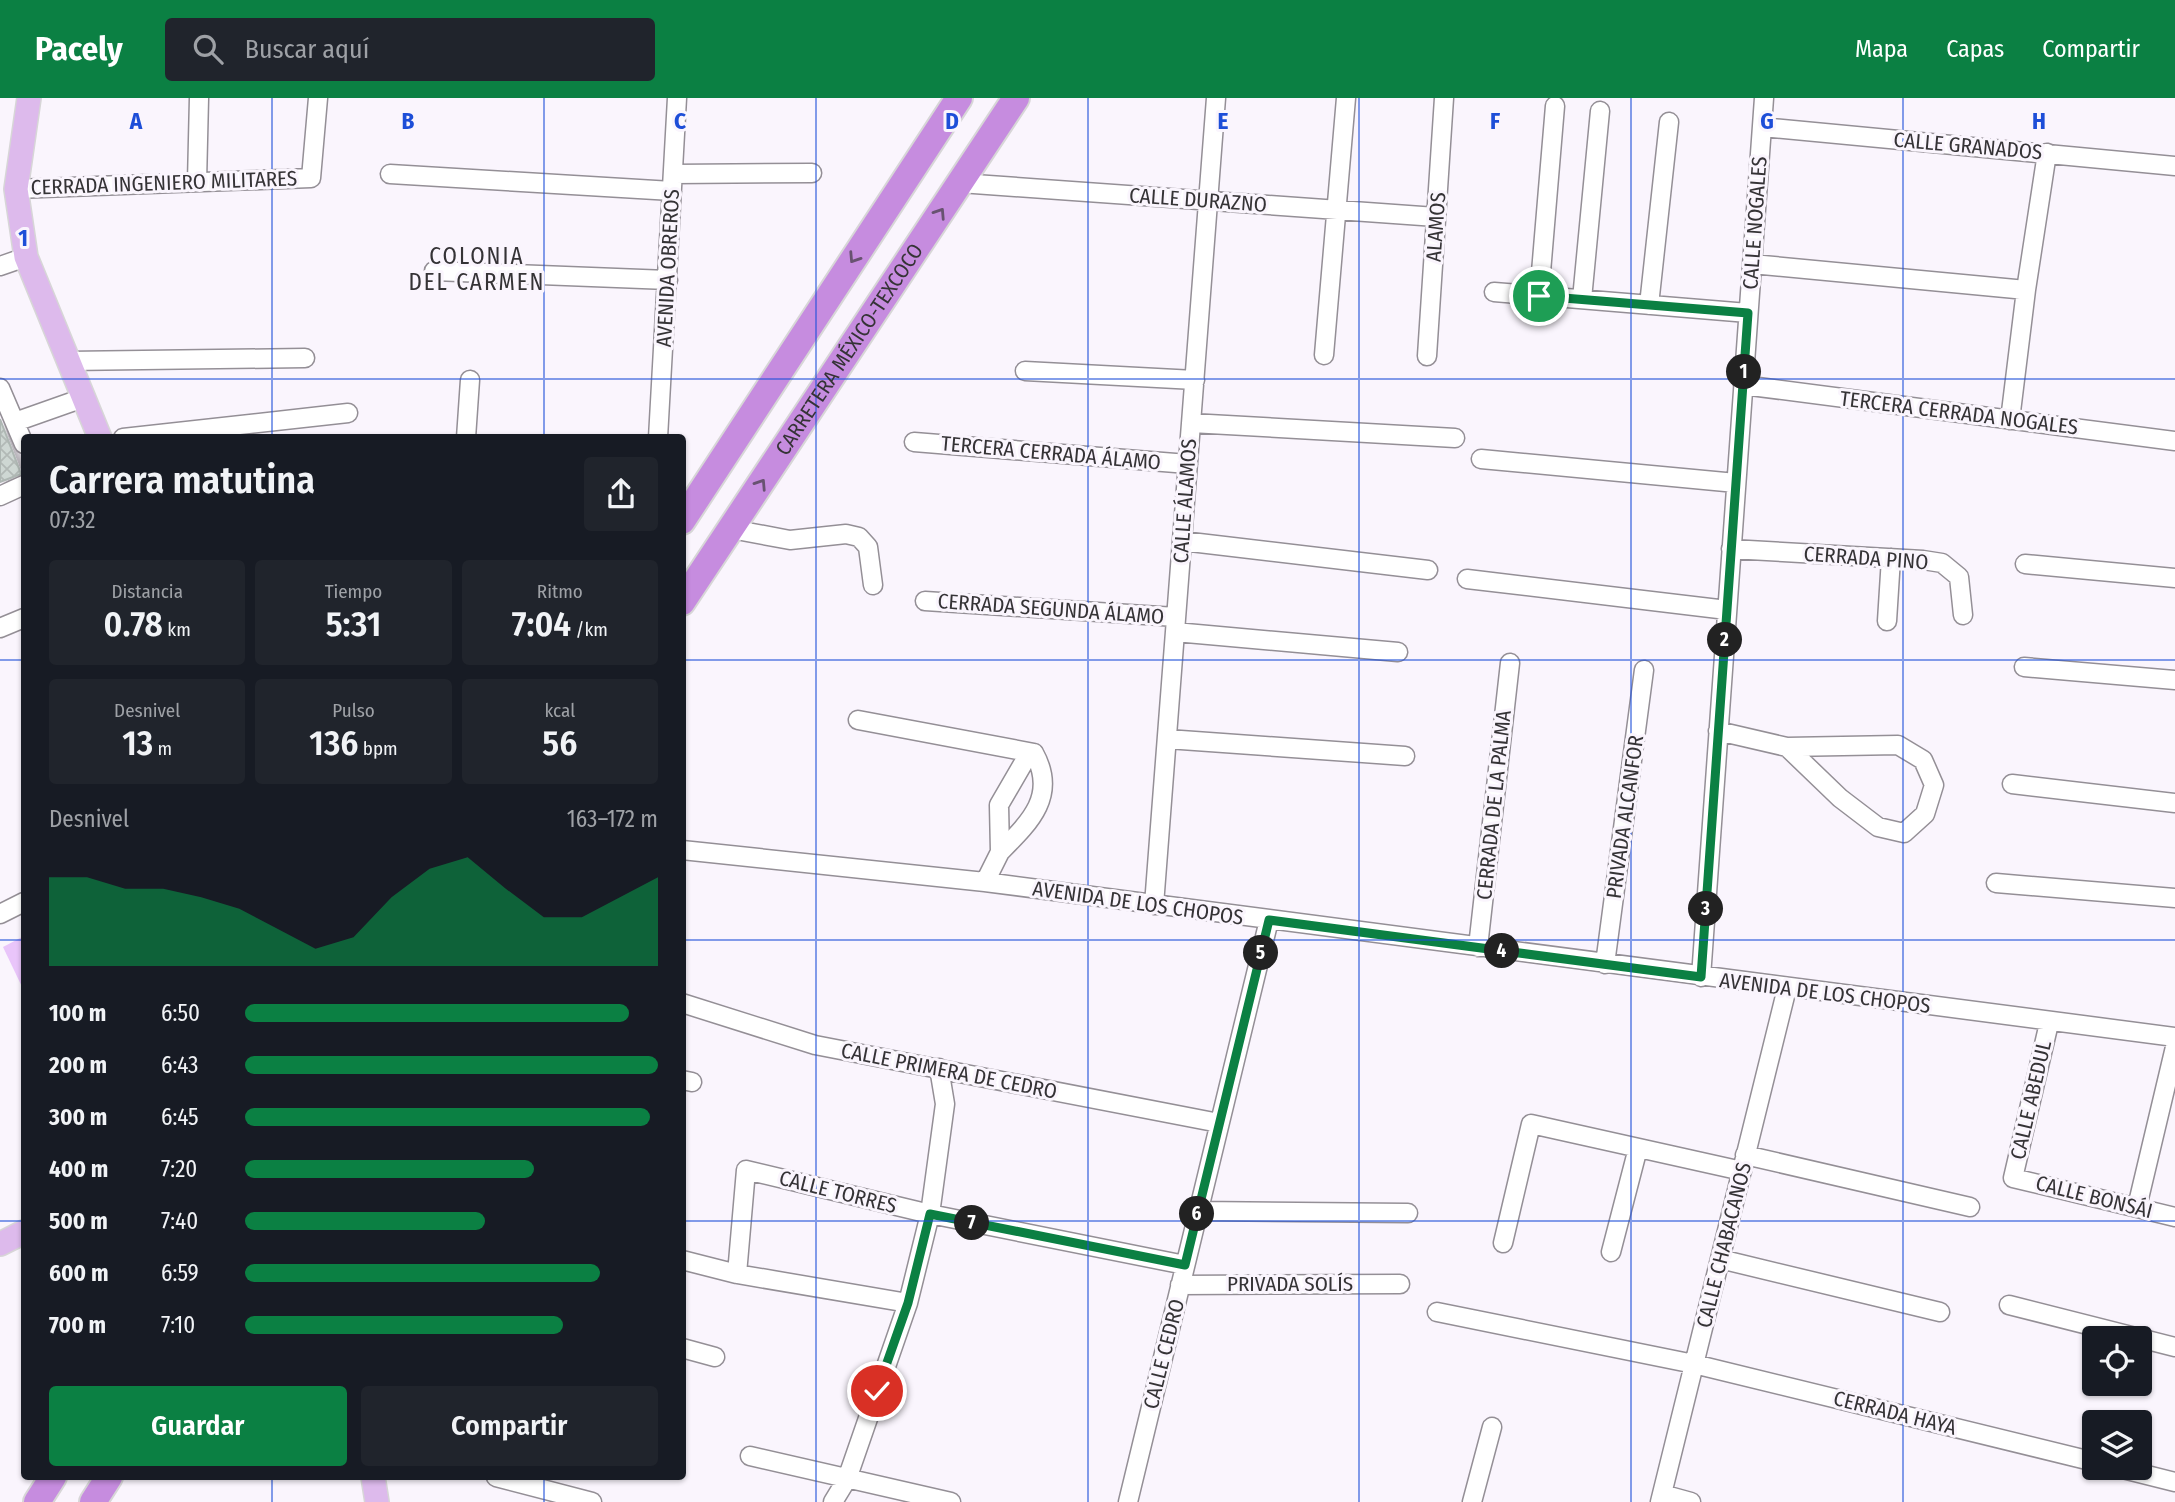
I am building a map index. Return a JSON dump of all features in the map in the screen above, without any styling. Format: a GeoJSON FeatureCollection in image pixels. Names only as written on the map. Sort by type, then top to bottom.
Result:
{"type":"FeatureCollection","features":[{"type":"Feature","properties":{"kind":"highway"},"geometry":{"type":"LineString","coordinates":[[686,515],[959,98]]}},
{"type":"Feature","properties":{"kind":"highway","name":"CARRETERA MÉXICO-TEXCOCO"},"geometry":{"type":"LineString","coordinates":[[686,597],[1016,98]]}},
{"type":"Feature","properties":{"kind":"highway"},"geometry":{"type":"LineString","coordinates":[[37,1502],[51,1480]]}},
{"type":"Feature","properties":{"kind":"highway"},"geometry":{"type":"LineString","coordinates":[[93,1502],[107,1480]]}},
{"type":"Feature","properties":{"kind":"main road"},"geometry":{"type":"LineString","coordinates":[[29,98],[16,189],[26,257],[98,434]]}},
{"type":"Feature","properties":{"kind":"main road"},"geometry":{"type":"LineString","coordinates":[[0,1244],[21,1234]]}},
{"type":"Feature","properties":{"kind":"main road"},"geometry":{"type":"LineString","coordinates":[[373,1480],[377,1502]]}},
{"type":"Feature","properties":{"kind":"street"},"geometry":{"type":"LineString","coordinates":[[197,182],[199,98]]}},
{"type":"Feature","properties":{"kind":"street","name":"CERRADA INGENIERO MILITARES"},"geometry":{"type":"LineString","coordinates":[[16,189],[311,177],[318,98]]}},
{"type":"Feature","properties":{"kind":"street","name":"AVENIDA OBREROS"},"geometry":{"type":"LineString","coordinates":[[657,434],[677,98]]}},
{"type":"Feature","properties":{"kind":"street","name":"CALLE ÁLAMOS"},"geometry":{"type":"LineString","coordinates":[[1154,905],[1216,98]]}},
{"type":"Feature","properties":{"kind":"street"},"geometry":{"type":"LineString","coordinates":[[1324,355],[1346,98]]}},
{"type":"Feature","properties":{"kind":"street","name":"ALAMOS"},"geometry":{"type":"LineString","coordinates":[[1427,356],[1444,98]]}},
{"type":"Feature","properties":{"kind":"street","name":"CALLE NOGALES"},"geometry":{"type":"LineString","coordinates":[[1701,977],[1764,98]]}},
{"type":"Feature","properties":{"kind":"street"},"geometry":{"type":"LineString","coordinates":[[1539,296],[1555,106]]}},
{"type":"Feature","properties":{"kind":"street"},"geometry":{"type":"LineString","coordinates":[[1582,299],[1600,111]]}},
{"type":"Feature","properties":{"kind":"street"},"geometry":{"type":"LineString","coordinates":[[1649,305],[1668,122]]}},
{"type":"Feature","properties":{"kind":"street","name":"CALLE GRANADOS"},"geometry":{"type":"LineString","coordinates":[[1762,127],[2175,166]]}},
{"type":"Feature","properties":{"kind":"street"},"geometry":{"type":"LineString","coordinates":[[2010,420],[2047,153]]}},
{"type":"Feature","properties":{"kind":"street"},"geometry":{"type":"LineString","coordinates":[[390,174],[673,182],[812,173]]}},
{"type":"Feature","properties":{"kind":"street","name":"CALLE DURAZNO"},"geometry":{"type":"LineString","coordinates":[[960,183],[1436,217]]}},
{"type":"Feature","properties":{"kind":"street"},"geometry":{"type":"LineString","coordinates":[[0,266],[26,257]]}},
{"type":"Feature","properties":{"kind":"street"},"geometry":{"type":"LineString","coordinates":[[1752,264],[2026,290]]}},
{"type":"Feature","properties":{"kind":"street"},"geometry":{"type":"LineString","coordinates":[[434,271],[668,280]]}},
{"type":"Feature","properties":{"kind":"street"},"geometry":{"type":"LineString","coordinates":[[1494,292],[1748,313]]}},
{"type":"Feature","properties":{"kind":"street"},"geometry":{"type":"LineString","coordinates":[[68,361],[305,358]]}},
{"type":"Feature","properties":{"kind":"street"},"geometry":{"type":"LineString","coordinates":[[1025,371],[1195,380]]}},
{"type":"Feature","properties":{"kind":"street"},"geometry":{"type":"LineString","coordinates":[[466,434],[470,380]]}},
{"type":"Feature","properties":{"kind":"street","name":"TERCERA CERRADA NOGALES"},"geometry":{"type":"LineString","coordinates":[[1743,385],[2175,441]]}},
{"type":"Feature","properties":{"kind":"street"},"geometry":{"type":"LineString","coordinates":[[0,388],[21,437]]}},
{"type":"Feature","properties":{"kind":"street"},"geometry":{"type":"LineString","coordinates":[[15,422],[83,398]]}},
{"type":"Feature","properties":{"kind":"street"},"geometry":{"type":"LineString","coordinates":[[188,434],[285,428],[348,413]]}},
{"type":"Feature","properties":{"kind":"street"},"geometry":{"type":"LineString","coordinates":[[1191,423],[1455,438]]}},
{"type":"Feature","properties":{"kind":"street","name":"TERCERA CERRADA ÁLAMO"},"geometry":{"type":"LineString","coordinates":[[914,442],[1188,464]]}},
{"type":"Feature","properties":{"kind":"street"},"geometry":{"type":"LineString","coordinates":[[1481,459],[1736,482]]}},
{"type":"Feature","properties":{"kind":"street"},"geometry":{"type":"LineString","coordinates":[[0,496],[21,486]]}},
{"type":"Feature","properties":{"kind":"street"},"geometry":{"type":"LineString","coordinates":[[731,530],[790,540],[846,534],[859,537],[868,547],[873,585]]}},
{"type":"Feature","properties":{"kind":"street"},"geometry":{"type":"LineString","coordinates":[[1182,541],[1428,569]]}},
{"type":"Feature","properties":{"kind":"street","name":"CERRADA PINO"},"geometry":{"type":"LineString","coordinates":[[1731,549],[1942,563],[1959,578],[1963,615]]}},
{"type":"Feature","properties":{"kind":"street"},"geometry":{"type":"LineString","coordinates":[[1887,621],[1891,558]]}},
{"type":"Feature","properties":{"kind":"street"},"geometry":{"type":"LineString","coordinates":[[2025,564],[2175,578]]}},
{"type":"Feature","properties":{"kind":"street"},"geometry":{"type":"LineString","coordinates":[[1467,579],[1727,610]]}},
{"type":"Feature","properties":{"kind":"street","name":"CERRADA SEGUNDA ÁLAMO"},"geometry":{"type":"LineString","coordinates":[[925,601],[1176,625],[1398,652]]}},
{"type":"Feature","properties":{"kind":"street"},"geometry":{"type":"LineString","coordinates":[[0,628],[21,619]]}},
{"type":"Feature","properties":{"kind":"street","name":"CERRADA DE LA PALMA"},"geometry":{"type":"LineString","coordinates":[[1478,947],[1510,663]]}},
{"type":"Feature","properties":{"kind":"street"},"geometry":{"type":"LineString","coordinates":[[2024,667],[2175,680]]}},
{"type":"Feature","properties":{"kind":"street","name":"PRIVADA ALCANFOR"},"geometry":{"type":"LineString","coordinates":[[1605,964],[1644,670]]}},
{"type":"Feature","properties":{"kind":"street"},"geometry":{"type":"LineString","coordinates":[[858,720],[1034,753]]}},
{"type":"Feature","properties":{"kind":"street"},"geometry":{"type":"LineString","coordinates":[[1718,731],[1787,747],[1898,745],[1923,760],[1934,785],[1925,814],[1904,833],[1878,827],[1840,798],[1787,747]]}},
{"type":"Feature","properties":{"kind":"street"},"geometry":{"type":"LineString","coordinates":[[1167,739],[1405,756]]}},
{"type":"Feature","properties":{"kind":"street"},"geometry":{"type":"LineString","coordinates":[[1000,852],[999,805],[1024,762],[1034,753]]}},
{"type":"Feature","properties":{"kind":"street"},"geometry":{"type":"LineString","coordinates":[[985,882],[1000,852],[1036,812],[1044,787],[1042,768],[1034,753]]}},
{"type":"Feature","properties":{"kind":"street"},"geometry":{"type":"LineString","coordinates":[[2012,784],[2175,803]]}},
{"type":"Feature","properties":{"kind":"street","name":"AVENIDA DE LOS CHOPOS"},"geometry":{"type":"LineString","coordinates":[[686,850],[985,882],[2049,1023],[2175,1037]]}},
{"type":"Feature","properties":{"kind":"street"},"geometry":{"type":"LineString","coordinates":[[1996,883],[2175,898]]}},
{"type":"Feature","properties":{"kind":"street"},"geometry":{"type":"LineString","coordinates":[[0,914],[21,904]]}},
{"type":"Feature","properties":{"kind":"street","name":"CALLE CEDRO"},"geometry":{"type":"LineString","coordinates":[[1129,1502],[1269,920]]}},
{"type":"Feature","properties":{"kind":"street","name":"CALLE CHABACANOS"},"geometry":{"type":"LineString","coordinates":[[1661,1498],[1787,988]]}},
{"type":"Feature","properties":{"kind":"street","name":"CALLE PRIMERA DE CEDRO"},"geometry":{"type":"LineString","coordinates":[[686,1004],[815,1045],[1219,1123]]}},
{"type":"Feature","properties":{"kind":"street","name":"CALLE ABEDUL"},"geometry":{"type":"LineString","coordinates":[[2013,1178],[2049,1023]]}},
{"type":"Feature","properties":{"kind":"street"},"geometry":{"type":"LineString","coordinates":[[2137,1207],[2175,1047]]}},
{"type":"Feature","properties":{"kind":"street"},"geometry":{"type":"LineString","coordinates":[[833,1502],[847,1479],[908,1303],[930,1214],[944,1104],[939,1068]]}},
{"type":"Feature","properties":{"kind":"street"},"geometry":{"type":"LineString","coordinates":[[1503,1243],[1531,1124],[1638,1148],[1744,1163],[1970,1207]]}},
{"type":"Feature","properties":{"kind":"street"},"geometry":{"type":"LineString","coordinates":[[1611,1252],[1638,1148]]}},
{"type":"Feature","properties":{"kind":"street","name":"CALLE TORRES"},"geometry":{"type":"LineString","coordinates":[[737,1275],[746,1170],[930,1214],[1185,1265]]}},
{"type":"Feature","properties":{"kind":"street","name":"CALLE BONSÁI"},"geometry":{"type":"LineString","coordinates":[[2013,1178],[2175,1217]]}},
{"type":"Feature","properties":{"kind":"street"},"geometry":{"type":"LineString","coordinates":[[1198,1211],[1408,1213]]}},
{"type":"Feature","properties":{"kind":"street"},"geometry":{"type":"LineString","coordinates":[[1720,1259],[1940,1312]]}},
{"type":"Feature","properties":{"kind":"street"},"geometry":{"type":"LineString","coordinates":[[686,1261],[737,1275],[908,1303]]}},
{"type":"Feature","properties":{"kind":"street","name":"PRIVADA SOLÍS"},"geometry":{"type":"LineString","coordinates":[[1180,1285],[1401,1284]]}},
{"type":"Feature","properties":{"kind":"street"},"geometry":{"type":"LineString","coordinates":[[2010,1306],[2175,1347]]}},
{"type":"Feature","properties":{"kind":"street","name":"CERRADA HAYA"},"geometry":{"type":"LineString","coordinates":[[1437,1312],[1695,1364],[2082,1459]]}},
{"type":"Feature","properties":{"kind":"street"},"geometry":{"type":"LineString","coordinates":[[686,1349],[715,1357]]}},
{"type":"Feature","properties":{"kind":"street"},"geometry":{"type":"LineString","coordinates":[[1472,1502],[1492,1427]]}},
{"type":"Feature","properties":{"kind":"street"},"geometry":{"type":"LineString","coordinates":[[750,1457],[951,1502]]}},
{"type":"Feature","properties":{"kind":"street"},"geometry":{"type":"LineString","coordinates":[[2152,1476],[2175,1482]]}},
{"type":"Feature","properties":{"kind":"street"},"geometry":{"type":"LineString","coordinates":[[845,1502],[847,1479]]}},
{"type":"Feature","properties":{"kind":"street"},"geometry":{"type":"LineString","coordinates":[[508,1480],[592,1502]]}},
{"type":"Feature","properties":{"kind":"street"},"geometry":{"type":"LineString","coordinates":[[1661,1498],[1690,1502]]}},
{"type":"Feature","properties":{"kind":"shaded area"},"geometry":{"type":"Polygon","coordinates":[[[21,938],[21,985],[3,947],[21,938]]]}},
{"type":"Feature","properties":{"kind":"building"},"geometry":{"type":"Polygon","coordinates":[[[0,419],[21,474],[0,482],[0,419]]]}},
{"type":"Feature","properties":{"kind":"district","name":"COLONIA DEL CARMEN"},"geometry":{"type":"Point","coordinates":[477,269]}},
{"type":"Feature","properties":{"kind":"route"},"geometry":{"type":"LineString","coordinates":[[877,1391],[908,1303],[930,1214],[1185,1265],[1269,920],[1701,977],[1748,313],[1539,296]]}}]}
